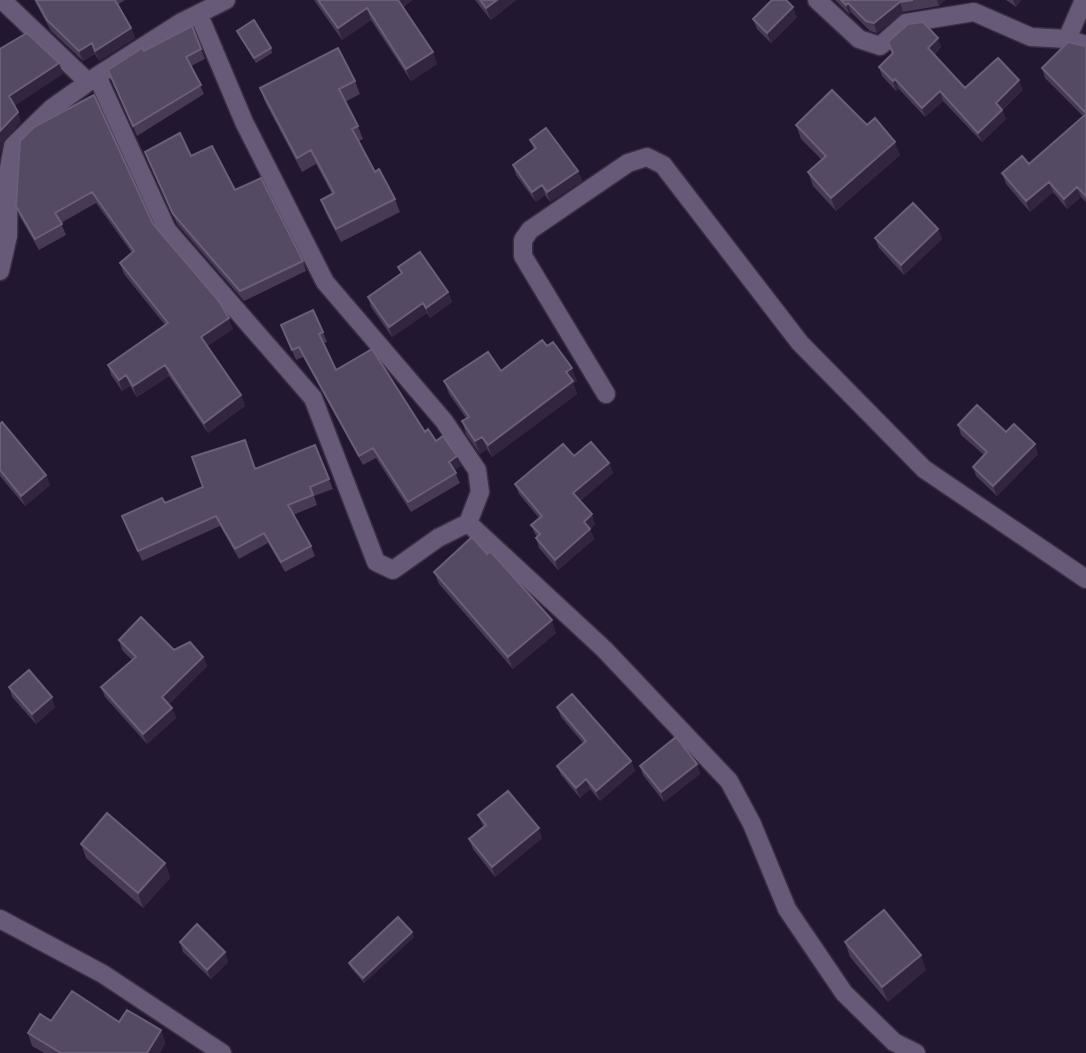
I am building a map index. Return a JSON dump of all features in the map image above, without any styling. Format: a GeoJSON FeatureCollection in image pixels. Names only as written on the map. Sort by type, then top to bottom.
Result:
{"type":"FeatureCollection","features":[{"type":"Feature","properties":{"kind":"street"},"geometry":{"type":"LineString","coordinates":[[2,0],[92,79],[167,230],[313,398],[376,562],[393,570],[439,538],[468,523],[480,492],[477,470],[444,421],[325,282],[244,122],[199,15]]}},
{"type":"Feature","properties":{"kind":"street"},"geometry":{"type":"LineString","coordinates":[[0,271],[13,146],[52,108],[92,79],[180,23],[226,0]]}},
{"type":"Feature","properties":{"kind":"street"},"geometry":{"type":"LineString","coordinates":[[817,0],[859,39],[880,46],[906,23],[974,12],[980,8],[1031,37],[1067,39],[1086,46]]}},
{"type":"Feature","properties":{"kind":"street"},"geometry":{"type":"LineString","coordinates":[[1067,39],[1084,0]]}},
{"type":"Feature","properties":{"kind":"street"},"geometry":{"type":"LineString","coordinates":[[606,394],[523,256],[523,240],[530,230],[628,163],[647,157],[663,165],[800,343],[924,469],[1086,579]]}},
{"type":"Feature","properties":{"kind":"street"},"geometry":{"type":"LineString","coordinates":[[468,523],[604,649],[729,781],[752,824],[787,909],[844,993],[894,1042],[916,1053]]}},
{"type":"Feature","properties":{"kind":"street"},"geometry":{"type":"LineString","coordinates":[[0,919],[103,974],[222,1053]]}},
{"type":"Feature","properties":{"kind":"building"},"geometry":{"type":"Polygon","coordinates":[[[36,0],[115,0],[131,28],[95,51],[92,43],[79,51],[47,20],[36,0]]]}},
{"type":"Feature","properties":{"kind":"building"},"geometry":{"type":"Polygon","coordinates":[[[318,0],[398,0],[433,52],[406,69],[367,8],[338,28],[318,0]]]}},
{"type":"Feature","properties":{"kind":"building"},"geometry":{"type":"Polygon","coordinates":[[[480,0],[497,0],[486,8],[480,0]]]}},
{"type":"Feature","properties":{"kind":"building"},"geometry":{"type":"Polygon","coordinates":[[[772,0],[786,0],[793,7],[767,33],[753,19],[772,0]]]}},
{"type":"Feature","properties":{"kind":"building"},"geometry":{"type":"Polygon","coordinates":[[[841,0],[913,0],[900,2],[874,23],[866,21],[848,3],[846,5],[841,0]]]}},
{"type":"Feature","properties":{"kind":"building"},"geometry":{"type":"Polygon","coordinates":[[[254,20],[271,48],[254,58],[237,31],[254,20]]]}},
{"type":"Feature","properties":{"kind":"building"},"geometry":{"type":"Polygon","coordinates":[[[923,22],[938,38],[928,48],[965,88],[998,58],[1019,80],[996,103],[1002,110],[978,133],[940,91],[922,108],[895,79],[893,81],[879,67],[893,53],[888,42],[908,24],[923,22]]]}},
{"type":"Feature","properties":{"kind":"building"},"geometry":{"type":"Polygon","coordinates":[[[192,26],[201,49],[186,57],[201,85],[133,126],[108,70],[142,48],[144,51],[192,26]]]}},
{"type":"Feature","properties":{"kind":"building"},"geometry":{"type":"Polygon","coordinates":[[[27,33],[59,63],[9,96],[18,112],[0,131],[0,49],[27,33]]]}},
{"type":"Feature","properties":{"kind":"building"},"geometry":{"type":"Polygon","coordinates":[[[1068,42],[1086,45],[1086,113],[1042,68],[1068,42]]]}},
{"type":"Feature","properties":{"kind":"building"},"geometry":{"type":"Polygon","coordinates":[[[338,48],[355,81],[339,89],[358,126],[352,129],[375,172],[379,169],[395,199],[336,229],[321,200],[334,193],[311,150],[297,158],[260,88],[338,48]]]}},
{"type":"Feature","properties":{"kind":"building"},"geometry":{"type":"Polygon","coordinates":[[[832,90],[867,125],[875,118],[895,142],[831,198],[808,172],[826,156],[796,125],[832,90]]]}},
{"type":"Feature","properties":{"kind":"building"},"geometry":{"type":"Polygon","coordinates":[[[94,95],[153,224],[218,300],[229,318],[201,337],[241,395],[204,423],[165,365],[133,386],[126,375],[119,380],[108,365],[168,323],[120,263],[134,251],[92,192],[55,213],[62,224],[35,239],[16,206],[20,141],[34,127],[94,95]]]}},
{"type":"Feature","properties":{"kind":"building"},"geometry":{"type":"Polygon","coordinates":[[[1086,114],[1086,196],[1077,187],[1064,199],[1049,182],[1026,201],[1002,173],[1022,156],[1029,164],[1086,114]]]}},
{"type":"Feature","properties":{"kind":"building"},"geometry":{"type":"Polygon","coordinates":[[[546,128],[578,171],[547,192],[542,185],[532,192],[513,165],[536,148],[530,140],[546,128]]]}},
{"type":"Feature","properties":{"kind":"building"},"geometry":{"type":"Polygon","coordinates":[[[180,133],[191,156],[212,146],[235,190],[261,178],[303,261],[240,291],[173,214],[145,152],[180,133]]]}},
{"type":"Feature","properties":{"kind":"building"},"geometry":{"type":"Polygon","coordinates":[[[913,203],[938,229],[901,265],[875,238],[913,203]]]}},
{"type":"Feature","properties":{"kind":"building"},"geometry":{"type":"Polygon","coordinates":[[[420,252],[448,292],[426,308],[423,303],[389,327],[368,297],[402,273],[398,267],[420,252]]]}},
{"type":"Feature","properties":{"kind":"building"},"geometry":{"type":"Polygon","coordinates":[[[313,310],[323,332],[319,334],[336,370],[372,349],[425,432],[428,429],[436,441],[443,436],[457,456],[449,462],[456,473],[408,502],[373,448],[359,456],[299,347],[292,350],[281,325],[313,310]]]}},
{"type":"Feature","properties":{"kind":"building"},"geometry":{"type":"Polygon","coordinates":[[[542,340],[547,346],[553,342],[572,368],[566,372],[573,381],[488,445],[482,437],[475,441],[462,421],[469,417],[444,381],[488,352],[501,371],[542,340]]]}},
{"type":"Feature","properties":{"kind":"building"},"geometry":{"type":"Polygon","coordinates":[[[977,405],[1006,432],[1014,424],[1035,444],[993,486],[973,467],[987,452],[958,425],[977,405]]]}},
{"type":"Feature","properties":{"kind":"building"},"geometry":{"type":"Polygon","coordinates":[[[2,422],[46,475],[21,496],[0,470],[2,422]]]}},
{"type":"Feature","properties":{"kind":"building"},"geometry":{"type":"Polygon","coordinates":[[[245,440],[255,469],[315,445],[329,479],[310,487],[313,495],[288,505],[311,546],[281,562],[264,533],[235,549],[216,516],[138,551],[122,516],[162,498],[165,503],[203,487],[192,457],[245,440]]]}},
{"type":"Feature","properties":{"kind":"building"},"geometry":{"type":"Polygon","coordinates":[[[591,442],[609,463],[573,493],[592,514],[584,522],[590,529],[555,560],[536,538],[540,534],[531,525],[542,516],[515,484],[563,444],[574,456],[591,442]]]}},
{"type":"Feature","properties":{"kind":"building"},"geometry":{"type":"Polygon","coordinates":[[[472,537],[487,554],[490,551],[552,620],[508,657],[434,572],[472,537]]]}},
{"type":"Feature","properties":{"kind":"building"},"geometry":{"type":"Polygon","coordinates":[[[141,617],[174,650],[190,642],[203,657],[162,697],[172,708],[143,734],[101,687],[136,657],[119,640],[141,617]]]}},
{"type":"Feature","properties":{"kind":"building"},"geometry":{"type":"Polygon","coordinates":[[[29,670],[52,697],[32,714],[9,687],[29,670]]]}},
{"type":"Feature","properties":{"kind":"building"},"geometry":{"type":"Polygon","coordinates":[[[572,694],[631,761],[596,791],[586,779],[576,788],[557,766],[586,741],[557,707],[572,694]]]}},
{"type":"Feature","properties":{"kind":"building"},"geometry":{"type":"Polygon","coordinates":[[[676,737],[697,764],[661,792],[640,766],[676,737]]]}},
{"type":"Feature","properties":{"kind":"building"},"geometry":{"type":"Polygon","coordinates":[[[508,791],[539,828],[492,867],[469,839],[486,825],[478,815],[508,791]]]}},
{"type":"Feature","properties":{"kind":"building"},"geometry":{"type":"Polygon","coordinates":[[[107,813],[165,863],[138,893],[81,844],[107,813]]]}},
{"type":"Feature","properties":{"kind":"building"},"geometry":{"type":"Polygon","coordinates":[[[884,910],[921,955],[882,987],[845,942],[884,910]]]}},
{"type":"Feature","properties":{"kind":"building"},"geometry":{"type":"Polygon","coordinates":[[[398,917],[412,932],[363,978],[349,963],[398,917]]]}},
{"type":"Feature","properties":{"kind":"building"},"geometry":{"type":"Polygon","coordinates":[[[197,924],[225,952],[207,970],[180,942],[197,924]]]}},
{"type":"Feature","properties":{"kind":"building"},"geometry":{"type":"Polygon","coordinates":[[[72,991],[119,1022],[127,1010],[161,1030],[147,1053],[61,1053],[28,1033],[40,1014],[51,1021],[72,991]]]}}]}
